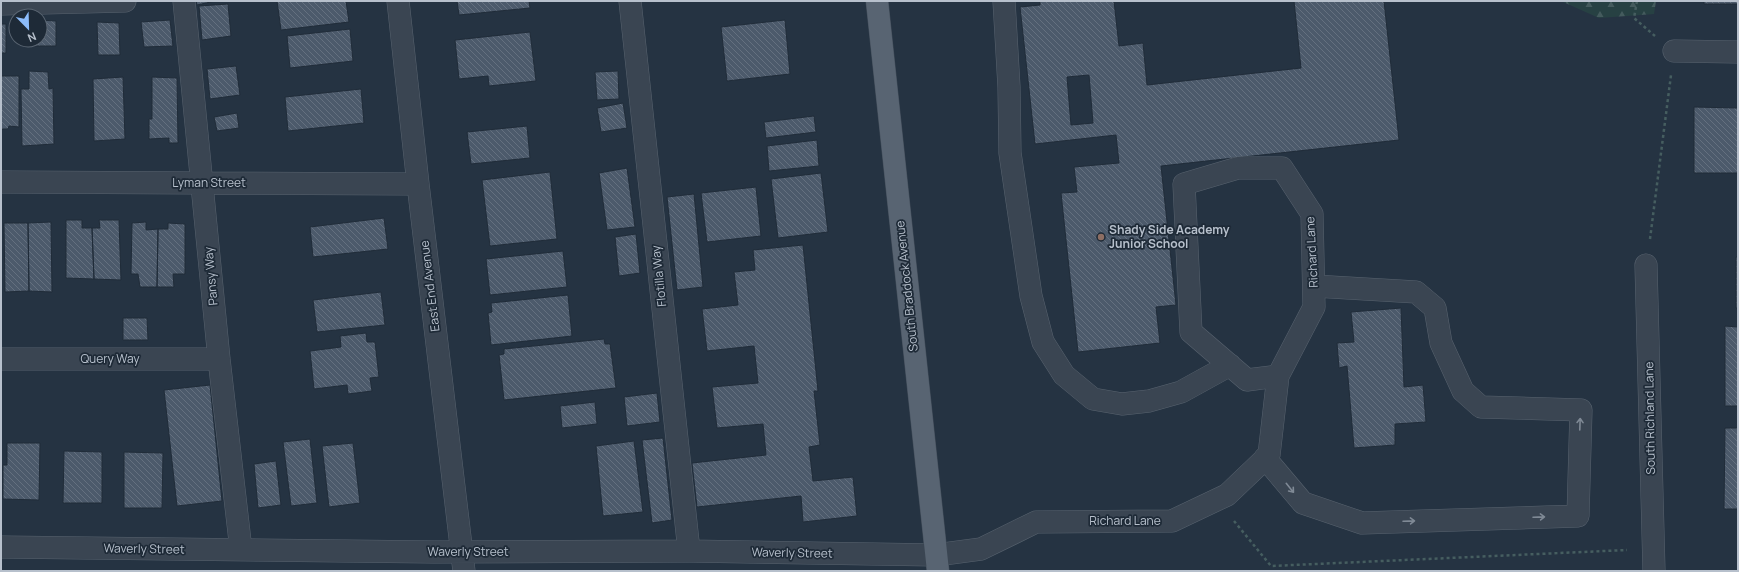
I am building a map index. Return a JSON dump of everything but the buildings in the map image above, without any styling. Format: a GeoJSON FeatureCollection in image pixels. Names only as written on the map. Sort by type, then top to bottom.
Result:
{"type":"FeatureCollection","features":[{"type":"Feature","properties":{"kind":"main road","name":"South Braddock Avenue"},"geometry":{"type":"LineString","coordinates":[[877,1],[937,563]]}},
{"type":"Feature","properties":{"kind":"street"},"geometry":{"type":"LineString","coordinates":[[1,4],[125,1]]}},
{"type":"Feature","properties":{"kind":"street","name":"Pansy Way"},"geometry":{"type":"LineString","coordinates":[[184,1],[219,360],[241,550]]}},
{"type":"Feature","properties":{"kind":"street","name":"East End Avenue"},"geometry":{"type":"LineString","coordinates":[[398,1],[463,562]]}},
{"type":"Feature","properties":{"kind":"street","name":"Flotilla Way"},"geometry":{"type":"LineString","coordinates":[[630,1],[689,551]]}},
{"type":"Feature","properties":{"kind":"street"},"geometry":{"type":"LineString","coordinates":[[1004,1],[1009,87],[1010,153],[1031,296],[1043,342],[1064,375],[1093,399],[1122,404],[1149,401],[1181,392],[1230,365]]}},
{"type":"Feature","properties":{"kind":"street"},"geometry":{"type":"LineString","coordinates":[[1674,52],[1738,52]]}},
{"type":"Feature","properties":{"kind":"street","name":"Richard Lane"},"geometry":{"type":"LineString","coordinates":[[937,563],[981,549],[1036,522],[1172,521],[1227,494],[1269,455],[1278,376],[1314,307],[1312,214],[1282,168],[1238,168],[1184,184],[1192,332],[1247,380],[1278,376]]}},
{"type":"Feature","properties":{"kind":"street","name":"Lyman Street"},"geometry":{"type":"LineString","coordinates":[[1,182],[418,184]]}},
{"type":"Feature","properties":{"kind":"street","name":"South Richland Lane"},"geometry":{"type":"LineString","coordinates":[[1646,265],[1654,571]]}},
{"type":"Feature","properties":{"kind":"street"},"geometry":{"type":"LineString","coordinates":[[1265,458],[1303,503],[1362,523],[1578,516],[1581,410],[1481,407],[1463,391],[1456,377],[1441,343],[1435,308],[1416,292],[1314,286]]}},
{"type":"Feature","properties":{"kind":"street","name":"Query Way"},"geometry":{"type":"LineString","coordinates":[[1,359],[219,360]]}},
{"type":"Feature","properties":{"kind":"street","name":"Waverly Street"},"geometry":{"type":"LineString","coordinates":[[1,547],[241,550],[463,562],[689,551],[937,563]]}},
{"type":"Feature","properties":{"kind":"path"},"geometry":{"type":"LineString","coordinates":[[1636,1],[1634,18],[1674,52],[1646,265]]}},
{"type":"Feature","properties":{"kind":"path"},"geometry":{"type":"LineString","coordinates":[[1216,500],[1271,566],[1653,549]]}},
{"type":"Feature","properties":{"kind":"green space"},"geometry":{"type":"Polygon","coordinates":[[[1561,1],[1656,1],[1654,14],[1599,18],[1561,1]]]}},
{"type":"Feature","properties":{"kind":"place","name":"Shady Side Academy Junior School"},"geometry":{"type":"Point","coordinates":[1101,237]}}]}
